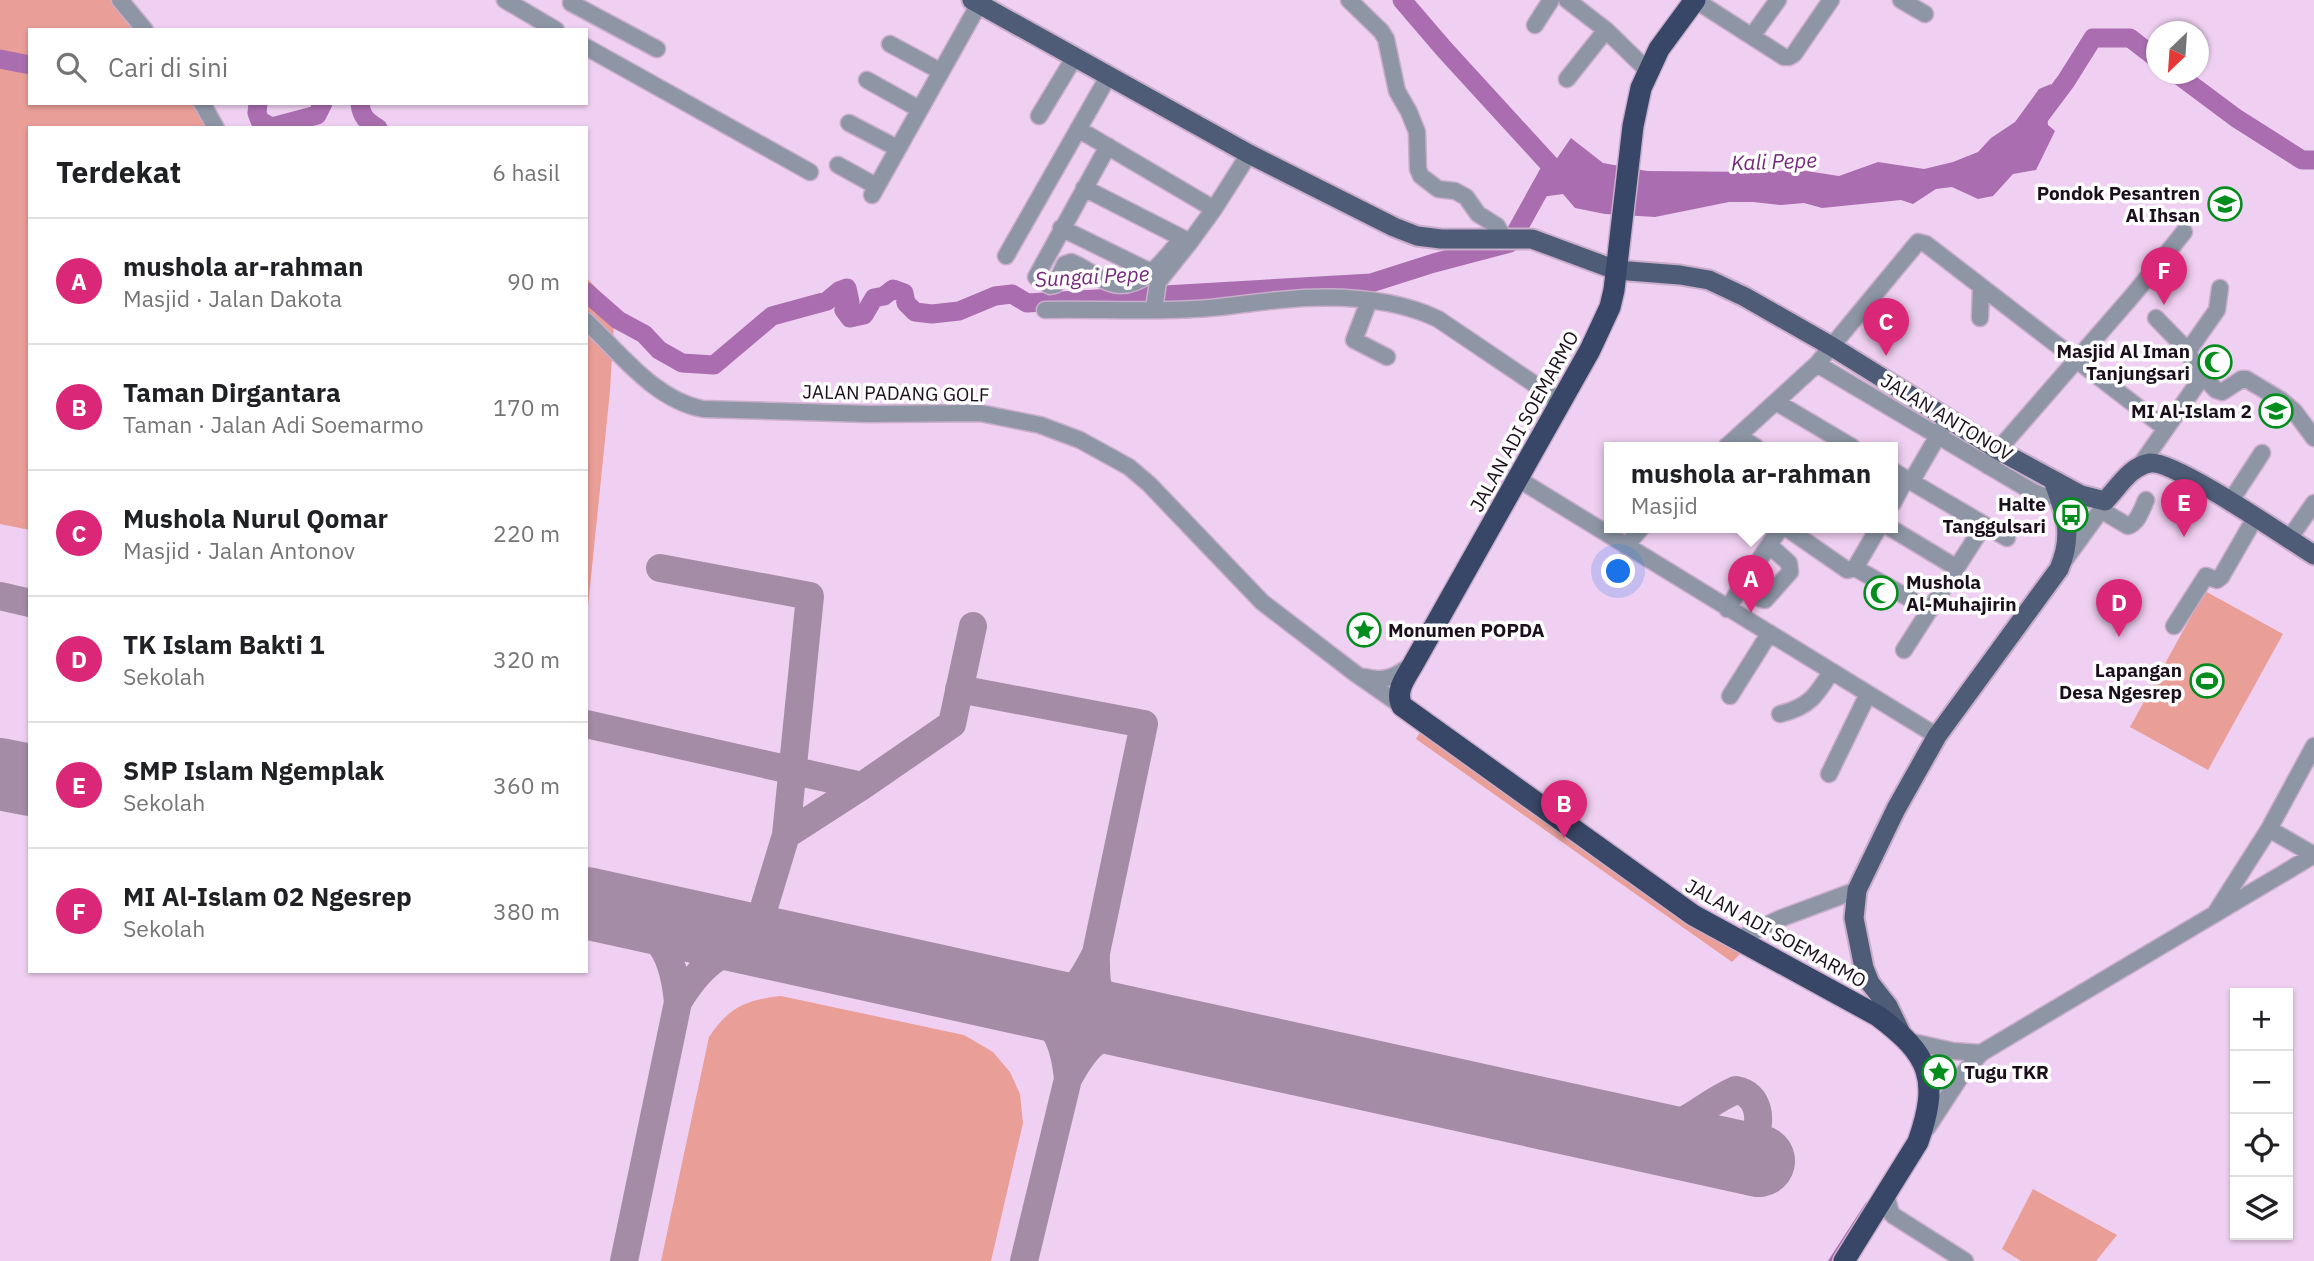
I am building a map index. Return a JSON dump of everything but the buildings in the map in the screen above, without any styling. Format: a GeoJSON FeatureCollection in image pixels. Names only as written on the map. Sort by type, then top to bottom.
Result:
{"type":"FeatureCollection","features":[{"type":"Feature","properties":{"kind":"highway"},"geometry":{"type":"LineString","coordinates":[[1647,70],[1695,0]]}},
{"type":"Feature","properties":{"kind":"highway","name":"JALAN ADI SOEMARMO"},"geometry":{"type":"LineString","coordinates":[[1647,70],[1633,126],[1610,307],[1590,350],[1394,696],[1436,732],[1683,908],[1878,1016],[1905,1037],[1921,1058],[1928,1085],[1929,1104],[1918,1142],[1843,1261]]}},
{"type":"Feature","properties":{"kind":"highway","name":"JALAN ADI SOEMARMO"},"geometry":{"type":"LineString","coordinates":[[1415,662],[1412,681],[1417,705],[1436,732]]}},
{"type":"Feature","properties":{"kind":"main road"},"geometry":{"type":"LineString","coordinates":[[976,2],[1249,154],[1394,227],[1417,236],[1441,239],[1532,239],[1616,270],[1709,280],[1745,297],[1831,346],[1943,428],[1993,458],[2056,487],[2103,506],[2127,476],[2139,467],[2149,463],[2162,464],[2230,502],[2314,555]]}},
{"type":"Feature","properties":{"kind":"main road"},"geometry":{"type":"LineString","coordinates":[[1905,1037],[1888,1006],[1870,983],[1864,968],[1854,918],[1857,890],[1937,736],[2059,569],[2066,552],[2068,537],[2056,487]]}},
{"type":"Feature","properties":{"kind":"street"},"geometry":{"type":"LineString","coordinates":[[120,0],[143,28]]}},
{"type":"Feature","properties":{"kind":"street"},"geometry":{"type":"LineString","coordinates":[[505,0],[559,25],[572,1],[657,49]]}},
{"type":"Feature","properties":{"kind":"street"},"geometry":{"type":"LineString","coordinates":[[1349,0],[1386,39],[1397,91],[1414,121],[1417,132],[1418,169],[1421,176],[1438,189],[1455,191],[1466,197],[1478,214],[1497,226],[1506,238]]}},
{"type":"Feature","properties":{"kind":"street"},"geometry":{"type":"LineString","coordinates":[[1535,25],[1551,0]]}},
{"type":"Feature","properties":{"kind":"street"},"geometry":{"type":"LineString","coordinates":[[1567,0],[1606,30],[1647,70]]}},
{"type":"Feature","properties":{"kind":"street"},"geometry":{"type":"LineString","coordinates":[[1695,0],[1784,57],[1794,54],[1831,0]]}},
{"type":"Feature","properties":{"kind":"street"},"geometry":{"type":"LineString","coordinates":[[1752,36],[1778,0]]}},
{"type":"Feature","properties":{"kind":"street"},"geometry":{"type":"LineString","coordinates":[[1901,0],[1925,14]]}},
{"type":"Feature","properties":{"kind":"street"},"geometry":{"type":"LineString","coordinates":[[838,165],[874,190],[976,2]]}},
{"type":"Feature","properties":{"kind":"street"},"geometry":{"type":"LineString","coordinates":[[1567,79],[1606,30]]}},
{"type":"Feature","properties":{"kind":"street"},"geometry":{"type":"LineString","coordinates":[[890,44],[940,71]]}},
{"type":"Feature","properties":{"kind":"street"},"geometry":{"type":"LineString","coordinates":[[588,48],[810,172]]}},
{"type":"Feature","properties":{"kind":"street"},"geometry":{"type":"LineString","coordinates":[[1039,116],[1074,58]]}},
{"type":"Feature","properties":{"kind":"street"},"geometry":{"type":"LineString","coordinates":[[1006,256],[1108,77]]}},
{"type":"Feature","properties":{"kind":"street"},"geometry":{"type":"LineString","coordinates":[[867,80],[919,109]]}},
{"type":"Feature","properties":{"kind":"street"},"geometry":{"type":"LineString","coordinates":[[203,105],[215,126]]}},
{"type":"Feature","properties":{"kind":"street"},"geometry":{"type":"LineString","coordinates":[[849,123],[897,148]]}},
{"type":"Feature","properties":{"kind":"street"},"geometry":{"type":"LineString","coordinates":[[1078,129],[1214,209]]}},
{"type":"Feature","properties":{"kind":"street"},"geometry":{"type":"LineString","coordinates":[[1108,146],[1036,277],[1050,286],[1056,284],[1065,264],[1071,262],[1114,285],[1144,278],[1154,292]]}},
{"type":"Feature","properties":{"kind":"street"},"geometry":{"type":"LineString","coordinates":[[1154,292],[1186,240],[1214,209],[1249,154]]}},
{"type":"Feature","properties":{"kind":"street"},"geometry":{"type":"LineString","coordinates":[[1084,188],[1186,240]]}},
{"type":"Feature","properties":{"kind":"street"},"geometry":{"type":"LineString","coordinates":[[1061,228],[1154,292],[1222,308],[1317,298],[1368,301],[1418,311],[1438,319],[1561,402]]}},
{"type":"Feature","properties":{"kind":"street"},"geometry":{"type":"LineString","coordinates":[[1993,458],[2184,232]]}},
{"type":"Feature","properties":{"kind":"street"},"geometry":{"type":"LineString","coordinates":[[1732,441],[1816,365],[1916,243],[1926,244],[2165,428]]}},
{"type":"Feature","properties":{"kind":"street"},"geometry":{"type":"LineString","coordinates":[[1980,318],[1981,288]]}},
{"type":"Feature","properties":{"kind":"street"},"geometry":{"type":"LineString","coordinates":[[2188,351],[2217,310],[2220,288]]}},
{"type":"Feature","properties":{"kind":"street"},"geometry":{"type":"LineString","coordinates":[[1045,310],[1154,292]]}},
{"type":"Feature","properties":{"kind":"street"},"geometry":{"type":"LineString","coordinates":[[1368,301],[1354,340],[1387,357]]}},
{"type":"Feature","properties":{"kind":"street"},"geometry":{"type":"LineString","coordinates":[[2139,467],[2198,385],[2199,377],[2188,351],[2156,318]]}},
{"type":"Feature","properties":{"kind":"street","name":"JALAN PADANG GOLF"},"geometry":{"type":"LineString","coordinates":[[588,323],[653,387],[688,406],[703,409],[870,414],[980,413],[1041,425],[1080,440],[1108,454],[1137,474],[1262,602],[1356,674],[1394,696]]}},
{"type":"Feature","properties":{"kind":"street"},"geometry":{"type":"LineString","coordinates":[[1838,377],[1850,358]]}},
{"type":"Feature","properties":{"kind":"street","name":"JALAN ANTONOV"},"geometry":{"type":"LineString","coordinates":[[1816,365],[1943,428]]}},
{"type":"Feature","properties":{"kind":"street"},"geometry":{"type":"LineString","coordinates":[[2199,377],[2204,377],[2216,390],[2222,392],[2246,379],[2294,411],[2314,438]]}},
{"type":"Feature","properties":{"kind":"street"},"geometry":{"type":"LineString","coordinates":[[1776,402],[1844,442]]}},
{"type":"Feature","properties":{"kind":"street"},"geometry":{"type":"LineString","coordinates":[[1943,428],[1903,477],[2007,538]]}},
{"type":"Feature","properties":{"kind":"street"},"geometry":{"type":"LineString","coordinates":[[2230,502],[2262,453]]}},
{"type":"Feature","properties":{"kind":"street"},"geometry":{"type":"LineString","coordinates":[[1518,479],[1604,532]]}},
{"type":"Feature","properties":{"kind":"street"},"geometry":{"type":"LineString","coordinates":[[2059,569],[2103,506],[2128,526],[2132,526],[2146,500]]}},
{"type":"Feature","properties":{"kind":"street"},"geometry":{"type":"LineString","coordinates":[[2289,539],[2314,503]]}},
{"type":"Feature","properties":{"kind":"street"},"geometry":{"type":"LineString","coordinates":[[2174,626],[2206,576],[2217,580],[2221,577],[2255,518]]}},
{"type":"Feature","properties":{"kind":"street"},"geometry":{"type":"LineString","coordinates":[[1904,650],[1984,525]]}},
{"type":"Feature","properties":{"kind":"street"},"geometry":{"type":"LineString","coordinates":[[1898,532],[1957,568]]}},
{"type":"Feature","properties":{"kind":"street"},"geometry":{"type":"LineString","coordinates":[[1605,533],[1937,736]]}},
{"type":"Feature","properties":{"kind":"street"},"geometry":{"type":"LineString","coordinates":[[1626,546],[1637,533]]}},
{"type":"Feature","properties":{"kind":"street"},"geometry":{"type":"LineString","coordinates":[[1727,609],[1778,533]]}},
{"type":"Feature","properties":{"kind":"street"},"geometry":{"type":"LineString","coordinates":[[1792,533],[1847,570],[1855,568],[1930,610]]}},
{"type":"Feature","properties":{"kind":"street"},"geometry":{"type":"LineString","coordinates":[[1855,568],[1875,533]]}},
{"type":"Feature","properties":{"kind":"street"},"geometry":{"type":"LineString","coordinates":[[1743,585],[1765,600],[1790,572],[1789,563],[1769,545]]}},
{"type":"Feature","properties":{"kind":"street"},"geometry":{"type":"LineString","coordinates":[[1730,696],[1769,634]]}},
{"type":"Feature","properties":{"kind":"street"},"geometry":{"type":"LineString","coordinates":[[1356,674],[1373,679],[1391,678],[1415,662]]}},
{"type":"Feature","properties":{"kind":"street"},"geometry":{"type":"LineString","coordinates":[[1780,713],[1805,705],[1819,692],[1831,672]]}},
{"type":"Feature","properties":{"kind":"street"},"geometry":{"type":"LineString","coordinates":[[1829,774],[1868,694]]}},
{"type":"Feature","properties":{"kind":"street"},"geometry":{"type":"LineString","coordinates":[[2213,917],[2269,829],[2314,746]]}},
{"type":"Feature","properties":{"kind":"street"},"geometry":{"type":"LineString","coordinates":[[1918,1142],[1955,1085],[1981,1053],[2314,855],[2269,829]]}},
{"type":"Feature","properties":{"kind":"street"},"geometry":{"type":"LineString","coordinates":[[1737,940],[1779,919],[1857,890]]}},
{"type":"Feature","properties":{"kind":"street"},"geometry":{"type":"LineString","coordinates":[[1905,1037],[1953,1051],[1981,1053]]}},
{"type":"Feature","properties":{"kind":"street"},"geometry":{"type":"LineString","coordinates":[[1878,1208],[1891,1213],[1965,1261]]}},
{"type":"Feature","properties":{"kind":"shaded area"},"geometry":{"type":"Polygon","coordinates":[[[0,0],[128,0],[150,28],[28,28],[28,105],[210,105],[223,126],[28,126],[28,530],[0,524],[0,0]]]}},
{"type":"Feature","properties":{"kind":"shaded area"},"geometry":{"type":"Polygon","coordinates":[[[2051,84],[2046,107],[2048,125],[2055,131],[2036,170],[2013,174],[1993,196],[1978,199],[1952,187],[1936,189],[1913,204],[1901,200],[1822,208],[1804,203],[1781,205],[1729,202],[1655,217],[1605,214],[1575,208],[1563,194],[1534,198],[1531,196],[1571,138],[1603,163],[1647,171],[1800,170],[1839,176],[1878,162],[1924,169],[1978,152],[1991,138],[2015,122],[2039,89],[2051,84]]]}},
{"type":"Feature","properties":{"kind":"shaded area"},"geometry":{"type":"Polygon","coordinates":[[[588,279],[603,295],[595,307],[614,322],[610,391],[588,606],[588,279]]]}},
{"type":"Feature","properties":{"kind":"shaded area","name":"Lapangan Desa Ngesrep"},"geometry":{"type":"Polygon","coordinates":[[[2205,591],[2283,634],[2208,770],[2130,727],[2205,591]]]}},
{"type":"Feature","properties":{"kind":"shaded area"},"geometry":{"type":"Polygon","coordinates":[[[1423,727],[1741,953],[1732,962],[1416,739],[1423,727]]]}},
{"type":"Feature","properties":{"kind":"shaded area"},"geometry":{"type":"Polygon","coordinates":[[[781,996],[964,1035],[993,1052],[1010,1072],[1020,1094],[1023,1123],[991,1261],[661,1261],[709,1037],[724,1018],[739,1007],[781,996]]]}},
{"type":"Feature","properties":{"kind":"shaded area"},"geometry":{"type":"Polygon","coordinates":[[[2033,1189],[2117,1235],[2096,1261],[2021,1261],[2002,1249],[2033,1189]]]}},
{"type":"Feature","properties":{"kind":"waterway","name":"Kali Pepe"},"geometry":{"type":"LineString","coordinates":[[1402,0],[1552,167],[1562,171]]}},
{"type":"Feature","properties":{"kind":"waterway","name":"Kali Pepe"},"geometry":{"type":"LineString","coordinates":[[2030,129],[2066,81],[2093,38],[2130,38],[2146,50]]}},
{"type":"Feature","properties":{"kind":"waterway","name":"Sungai Pepe"},"geometry":{"type":"LineString","coordinates":[[0,59],[28,65]]}},
{"type":"Feature","properties":{"kind":"waterway","name":"Kali Pepe"},"geometry":{"type":"LineString","coordinates":[[2190,84],[2236,118],[2302,160],[2314,160]]}},
{"type":"Feature","properties":{"kind":"waterway","name":"Sungai Pepe"},"geometry":{"type":"LineString","coordinates":[[258,105],[260,121],[270,126]]}},
{"type":"Feature","properties":{"kind":"waterway","name":"Sungai Pepe"},"geometry":{"type":"LineString","coordinates":[[276,126],[317,115],[322,105]]}},
{"type":"Feature","properties":{"kind":"waterway","name":"Sungai Pepe"},"geometry":{"type":"LineString","coordinates":[[360,105],[365,118],[375,126]]}},
{"type":"Feature","properties":{"kind":"waterway","name":"Sungai Pepe"},"geometry":{"type":"LineString","coordinates":[[588,294],[618,320],[644,334],[659,350],[682,363],[714,365],[772,316],[827,301],[847,288],[850,302],[844,310],[850,318],[864,315],[874,298],[884,296],[893,289],[904,293],[906,303],[915,312],[932,314],[959,311],[995,296],[1012,294],[1027,303],[1371,283],[1510,243],[1552,167]]}},
{"type":"Feature","properties":{"kind":"waterway"},"geometry":{"type":"LineString","coordinates":[[1830,1261],[1867,1204],[1870,1206]]}},
{"type":"Feature","properties":{"kind":"taxiway"},"geometry":{"type":"LineString","coordinates":[[660,568],[810,596],[786,835]]}},
{"type":"Feature","properties":{"kind":"taxiway"},"geometry":{"type":"LineString","coordinates":[[0,596],[28,603]]}},
{"type":"Feature","properties":{"kind":"taxiway"},"geometry":{"type":"LineString","coordinates":[[588,724],[862,786],[952,724],[973,626]]}},
{"type":"Feature","properties":{"kind":"taxiway"},"geometry":{"type":"LineString","coordinates":[[959,689],[1144,724],[1096,953],[1096,977],[1100,995],[1111,1010],[1132,1023]]}},
{"type":"Feature","properties":{"kind":"taxiway"},"geometry":{"type":"LineString","coordinates":[[754,940],[786,835],[862,786]]}},
{"type":"Feature","properties":{"kind":"taxiway"},"geometry":{"type":"LineString","coordinates":[[620,910],[646,929],[663,948],[673,970],[678,1002],[624,1261]]}},
{"type":"Feature","properties":{"kind":"taxiway"},"geometry":{"type":"LineString","coordinates":[[678,1002],[698,975],[719,957],[744,948],[778,945]]}},
{"type":"Feature","properties":{"kind":"taxiway"},"geometry":{"type":"LineString","coordinates":[[1022,999],[1049,999],[1068,993],[1075,988],[1095,955]]}},
{"type":"Feature","properties":{"kind":"taxiway"},"geometry":{"type":"LineString","coordinates":[[1022,999],[1043,1016],[1056,1033],[1064,1053],[1068,1079]]}},
{"type":"Feature","properties":{"kind":"taxiway"},"geometry":{"type":"LineString","coordinates":[[1024,1261],[1068,1079],[1087,1050],[1109,1033],[1132,1023]]}},
{"type":"Feature","properties":{"kind":"taxiway"},"geometry":{"type":"LineString","coordinates":[[1642,1135],[1668,1129],[1736,1090],[1750,1097],[1757,1109],[1758,1125],[1753,1142],[1743,1156],[1729,1166],[1711,1169],[1690,1163],[1666,1140]]}},
{"type":"Feature","properties":{"kind":"runway"},"geometry":{"type":"LineString","coordinates":[[0,774],[28,780]]}},
{"type":"Feature","properties":{"kind":"runway"},"geometry":{"type":"LineString","coordinates":[[588,903],[1759,1161]]}},
{"type":"Feature","properties":{"kind":"place","name":"Pondok Pesantren Al Ihsan"},"geometry":{"type":"Point","coordinates":[2225,204]}},
{"type":"Feature","properties":{"kind":"place","name":"MI Al-Islam 02 Ngesrep"},"geometry":{"type":"Point","coordinates":[2164,305]}},
{"type":"Feature","properties":{"kind":"place","name":"Mushola Nurul Qomar"},"geometry":{"type":"Point","coordinates":[1886,356]}},
{"type":"Feature","properties":{"kind":"place","name":"Masjid Al Iman Tanjungsari"},"geometry":{"type":"Point","coordinates":[2215,362]}},
{"type":"Feature","properties":{"kind":"place","name":"MI Al-Islam 2"},"geometry":{"type":"Point","coordinates":[2276,411]}},
{"type":"Feature","properties":{"kind":"place","name":"Halte Tanggulsari"},"geometry":{"type":"Point","coordinates":[2071,515]}},
{"type":"Feature","properties":{"kind":"place","name":"SMP Islam Ngemplak"},"geometry":{"type":"Point","coordinates":[2184,537]}},
{"type":"Feature","properties":{"kind":"place","name":"Mushola Al-Muhajirin"},"geometry":{"type":"Point","coordinates":[1881,593]}},
{"type":"Feature","properties":{"kind":"place","name":"mushola ar-rahman"},"geometry":{"type":"Point","coordinates":[1751,613]}},
{"type":"Feature","properties":{"kind":"place","name":"Monumen POPDA"},"geometry":{"type":"Point","coordinates":[1364,630]}},
{"type":"Feature","properties":{"kind":"place","name":"TK Islam Bakti 1"},"geometry":{"type":"Point","coordinates":[2119,637]}},
{"type":"Feature","properties":{"kind":"place","name":"Lapangan Desa Ngesrep"},"geometry":{"type":"Point","coordinates":[2207,681]}},
{"type":"Feature","properties":{"kind":"place","name":"Taman Dirgantara"},"geometry":{"type":"Point","coordinates":[1564,838]}},
{"type":"Feature","properties":{"kind":"place","name":"Tugu TKR"},"geometry":{"type":"Point","coordinates":[1939,1072]}}]}
